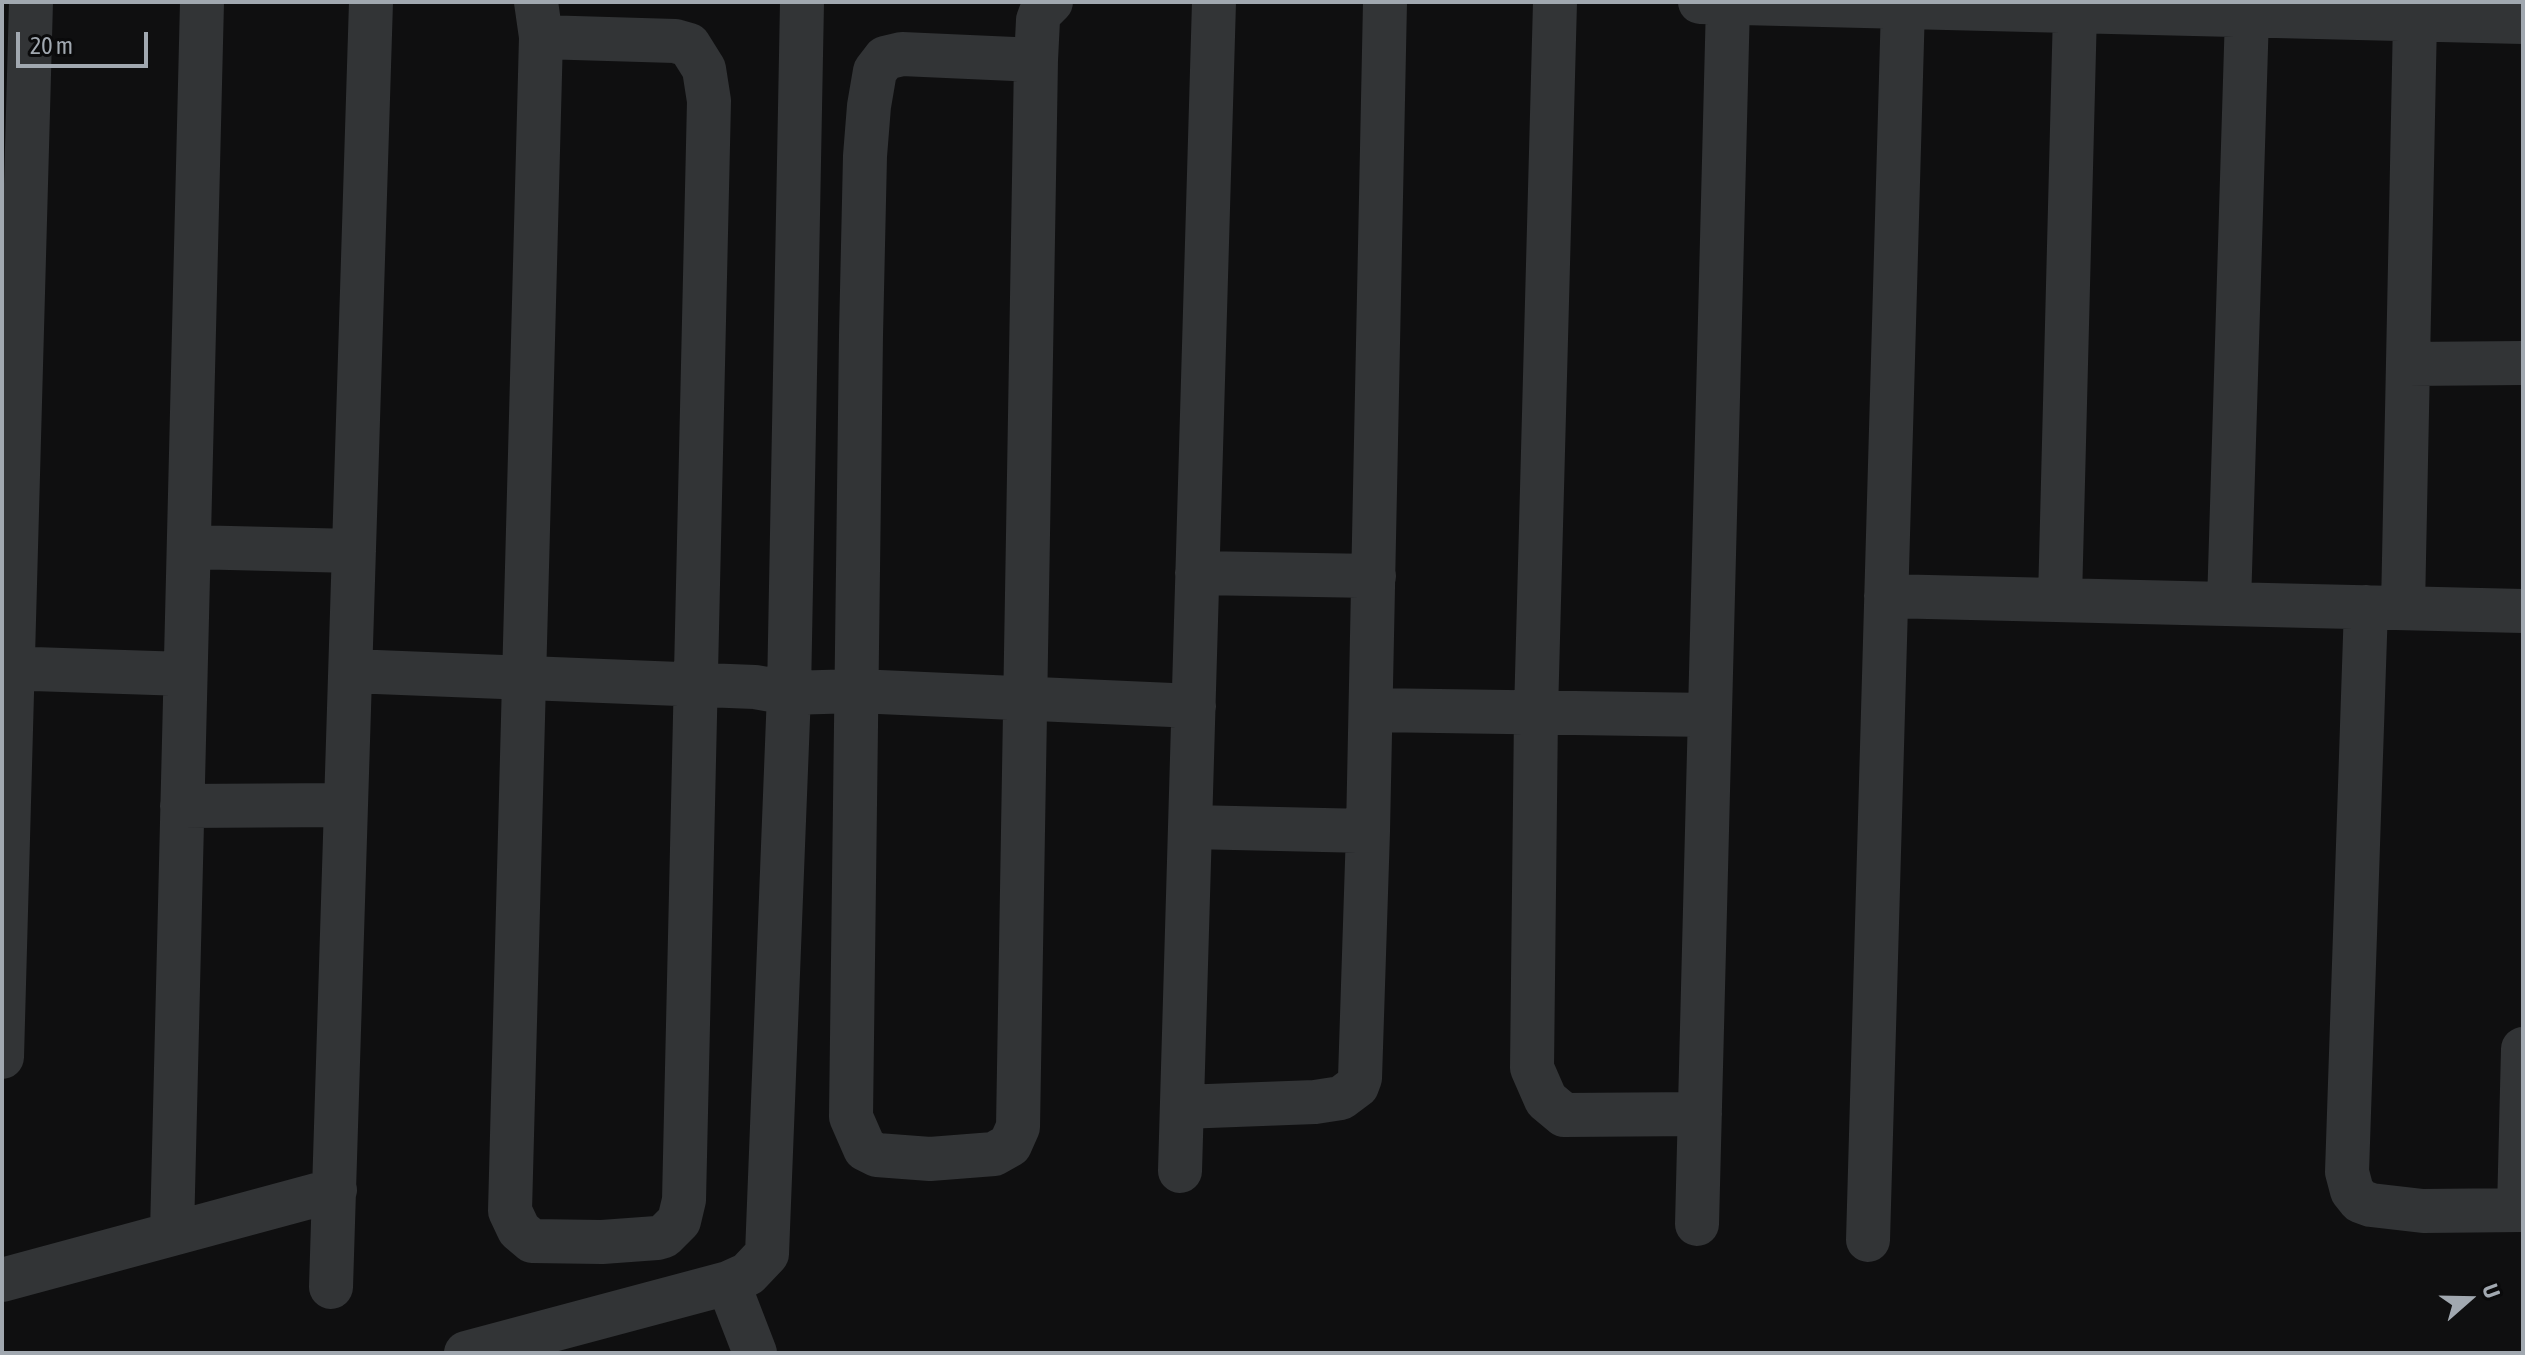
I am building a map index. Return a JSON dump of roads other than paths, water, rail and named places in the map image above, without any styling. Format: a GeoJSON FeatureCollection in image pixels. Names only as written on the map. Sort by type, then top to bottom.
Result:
{"type":"FeatureCollection","features":[{"type":"Feature","properties":{"kind":"street"},"geometry":{"type":"LineString","coordinates":[[2,1057],[7,669],[31,2]]}},
{"type":"Feature","properties":{"kind":"street"},"geometry":{"type":"LineString","coordinates":[[172,1233],[202,2]]}},
{"type":"Feature","properties":{"kind":"street"},"geometry":{"type":"LineString","coordinates":[[331,1287],[371,2]]}},
{"type":"Feature","properties":{"kind":"street"},"geometry":{"type":"LineString","coordinates":[[466,1353],[728,1283],[748,1274],[767,1254],[789,693],[802,2]]}},
{"type":"Feature","properties":{"kind":"street"},"geometry":{"type":"LineString","coordinates":[[1036,60],[902,54],[885,58],[875,71],[865,156],[851,1117],[865,1149],[877,1155],[930,1159],[994,1154],[1010,1145],[1018,1127],[1036,60],[1038,20],[1051,2]]}},
{"type":"Feature","properties":{"kind":"street"},"geometry":{"type":"LineString","coordinates":[[1180,1171],[1214,2]]}},
{"type":"Feature","properties":{"kind":"street"},"geometry":{"type":"LineString","coordinates":[[1182,1107],[1315,1102],[1341,1098],[1357,1086],[1360,1078],[1371,710],[1385,2]]}},
{"type":"Feature","properties":{"kind":"street"},"geometry":{"type":"LineString","coordinates":[[1555,2],[1536,713],[1532,1068],[1537,1086],[1546,1100],[1564,1115],[1700,1114]]}},
{"type":"Feature","properties":{"kind":"street"},"geometry":{"type":"LineString","coordinates":[[1700,2],[2523,22]]}},
{"type":"Feature","properties":{"kind":"street"},"geometry":{"type":"LineString","coordinates":[[1697,1224],[1728,3]]}},
{"type":"Feature","properties":{"kind":"street"},"geometry":{"type":"LineString","coordinates":[[1868,1240],[1903,6]]}},
{"type":"Feature","properties":{"kind":"street"},"geometry":{"type":"LineString","coordinates":[[2060,599],[2075,11]]}},
{"type":"Feature","properties":{"kind":"street"},"geometry":{"type":"LineString","coordinates":[[2229,604],[2247,15]]}},
{"type":"Feature","properties":{"kind":"street"},"geometry":{"type":"LineString","coordinates":[[2415,19],[2408,364],[2384,607],[2347,1172],[2352,1191],[2360,1201],[2392,1210],[2521,1210],[2523,1049]]}},
{"type":"Feature","properties":{"kind":"street"},"geometry":{"type":"LineString","coordinates":[[539,20],[689,45],[704,69],[709,101],[683,1211],[672,1231],[657,1238],[602,1242],[532,1241],[519,1230],[510,1211],[523,678],[539,20]]}},
{"type":"Feature","properties":{"kind":"street"},"geometry":{"type":"LineString","coordinates":[[2408,364],[2523,363]]}},
{"type":"Feature","properties":{"kind":"street"},"geometry":{"type":"LineString","coordinates":[[189,547],[354,551]]}},
{"type":"Feature","properties":{"kind":"street"},"geometry":{"type":"LineString","coordinates":[[1197,573],[1374,576]]}},
{"type":"Feature","properties":{"kind":"street"},"geometry":{"type":"LineString","coordinates":[[1886,596],[2523,611]]}},
{"type":"Feature","properties":{"kind":"street"},"geometry":{"type":"LineString","coordinates":[[7,669],[185,674]]}},
{"type":"Feature","properties":{"kind":"street"},"geometry":{"type":"LineString","coordinates":[[351,671],[755,687],[789,693],[857,691],[1194,706]]}},
{"type":"Feature","properties":{"kind":"street"},"geometry":{"type":"LineString","coordinates":[[1371,710],[1710,715]]}},
{"type":"Feature","properties":{"kind":"street"},"geometry":{"type":"LineString","coordinates":[[182,806],[346,805]]}},
{"type":"Feature","properties":{"kind":"street"},"geometry":{"type":"LineString","coordinates":[[1190,827],[1368,831]]}},
{"type":"Feature","properties":{"kind":"street"},"geometry":{"type":"LineString","coordinates":[[2,1280],[335,1190]]}},
{"type":"Feature","properties":{"kind":"street"},"geometry":{"type":"LineString","coordinates":[[728,1283],[755,1353]]}}]}
